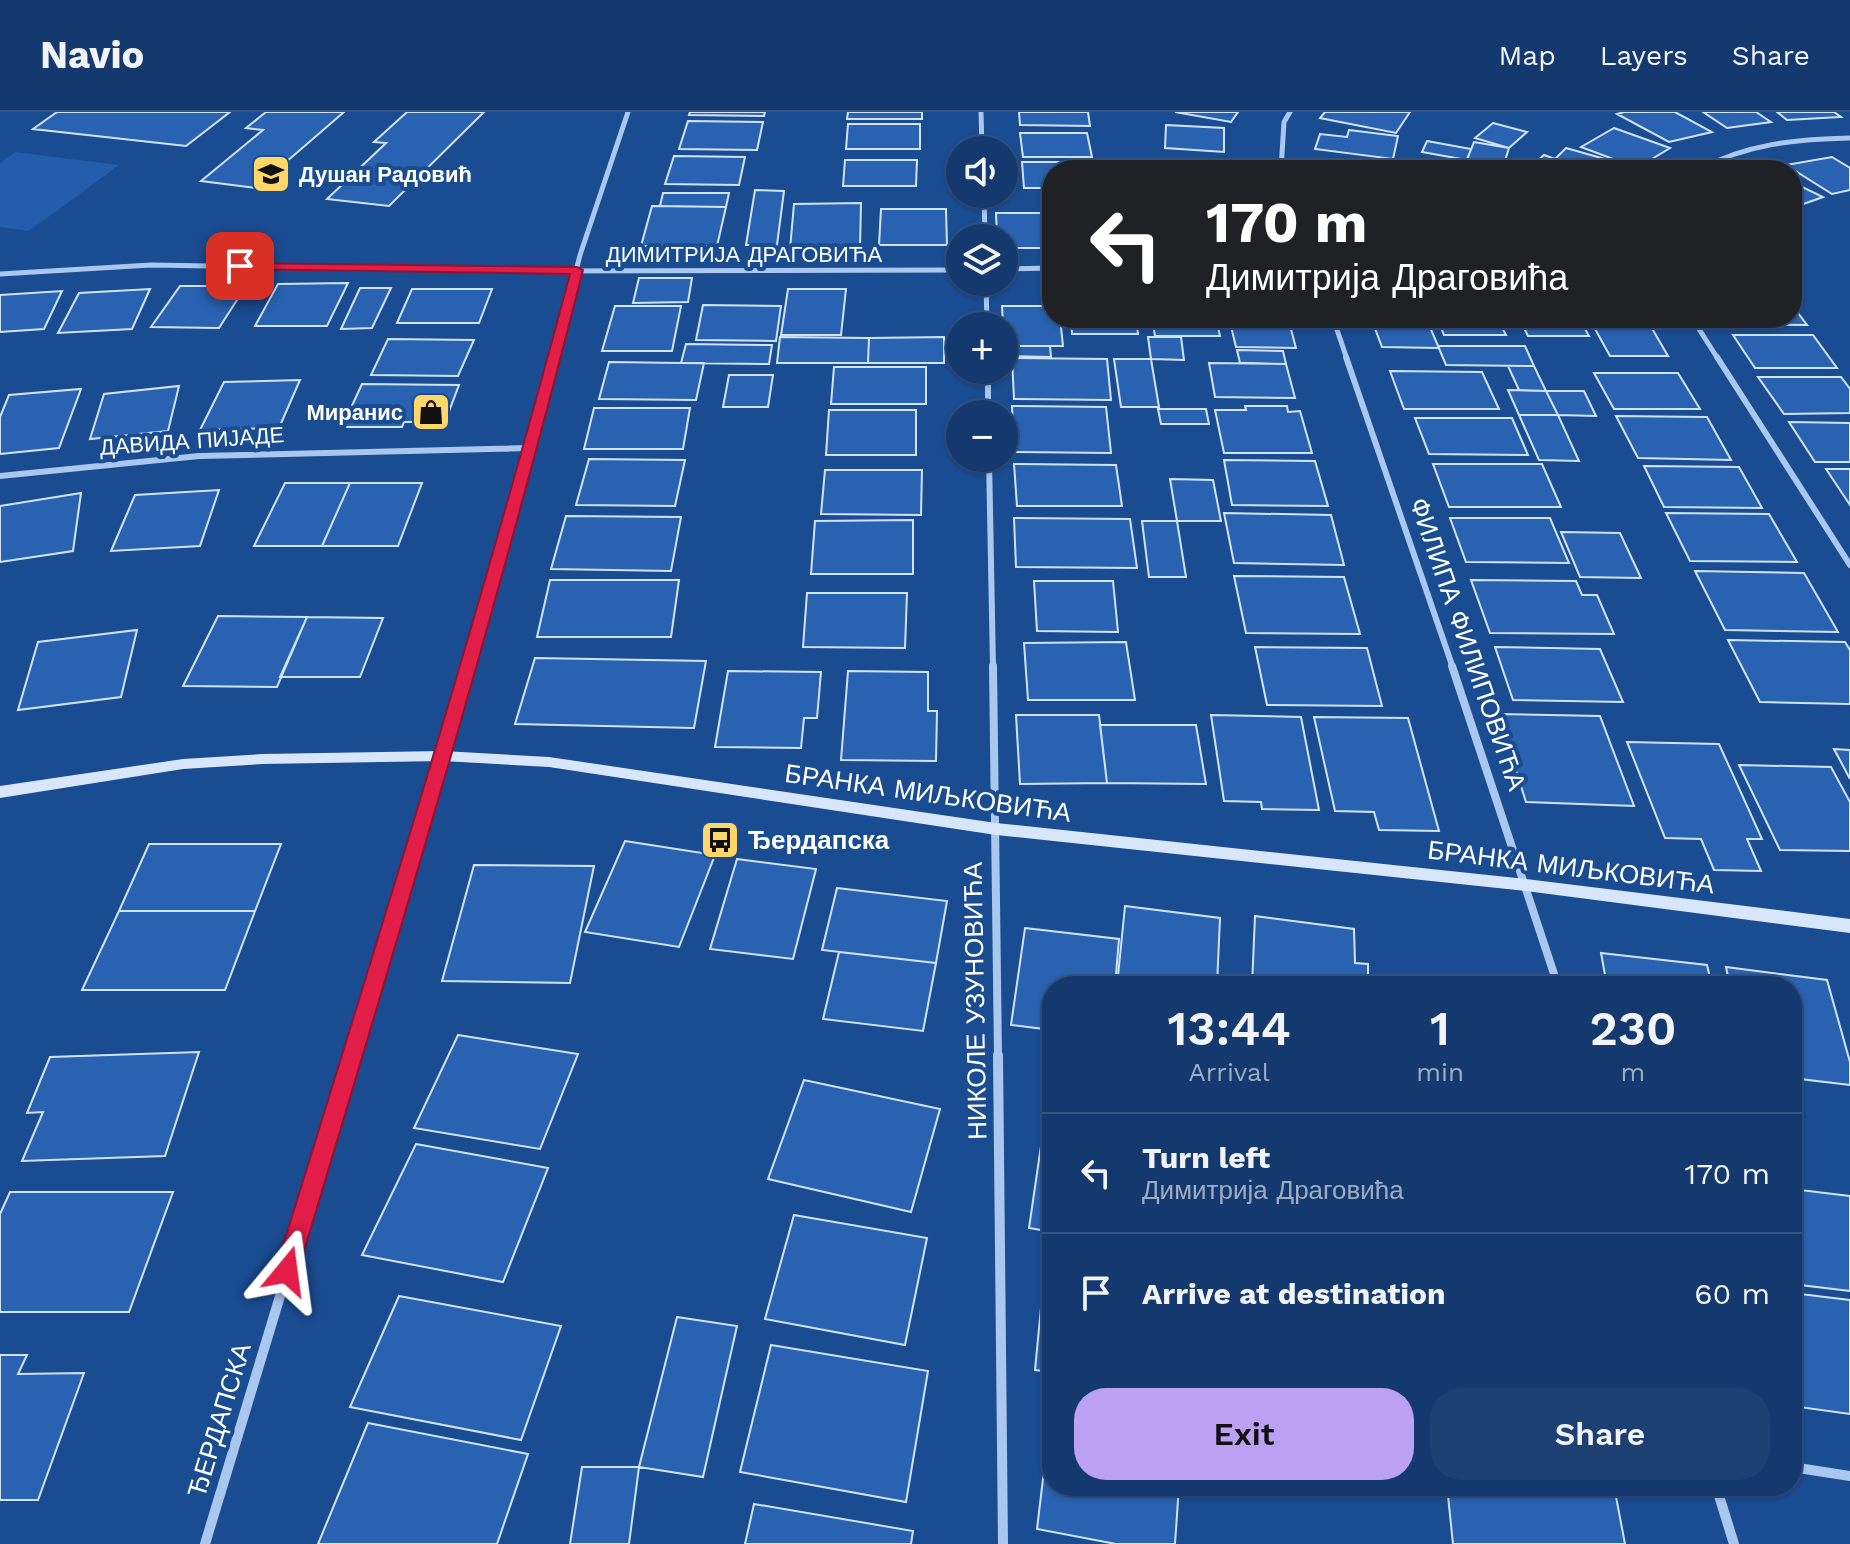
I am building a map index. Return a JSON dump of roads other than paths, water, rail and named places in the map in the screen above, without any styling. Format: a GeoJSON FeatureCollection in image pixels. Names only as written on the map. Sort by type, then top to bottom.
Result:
{"type":"FeatureCollection","features":[{"type":"Feature","properties":{"kind":"street","name":"ЂЕРДАПСКА"},"geometry":{"type":"LineString","coordinates":[[205,1544],[443,756],[531,448],[577,270],[628,112]]}},
{"type":"Feature","properties":{"kind":"street"},"geometry":{"type":"LineString","coordinates":[[981,112],[982,136]]}},
{"type":"Feature","properties":{"kind":"street"},"geometry":{"type":"LineString","coordinates":[[1282,160],[1284,122],[1290,112]]}},
{"type":"Feature","properties":{"kind":"street"},"geometry":{"type":"LineString","coordinates":[[1714,160],[1750,148],[1794,141],[1850,138]]}},
{"type":"Feature","properties":{"kind":"street","name":"ДИМИТРИЈА ДРАГОВИЋА"},"geometry":{"type":"LineString","coordinates":[[0,274],[151,265],[946,270]]}},
{"type":"Feature","properties":{"kind":"street"},"geometry":{"type":"LineString","coordinates":[[1018,269],[1042,268]]}},
{"type":"Feature","properties":{"kind":"street","name":"ФИЛИПА ФИЛИПОВИЋА"},"geometry":{"type":"LineString","coordinates":[[1336,328],[1555,976]]}},
{"type":"Feature","properties":{"kind":"street"},"geometry":{"type":"LineString","coordinates":[[1698,328],[1850,565]]}},
{"type":"Feature","properties":{"kind":"street","name":"ДАВИДА ПИЈАДЕ"},"geometry":{"type":"LineString","coordinates":[[0,476],[140,459],[217,454],[531,448]]}},
{"type":"Feature","properties":{"kind":"street","name":"НИКОЛЕ УЗУНОВИЋА"},"geometry":{"type":"LineString","coordinates":[[989,472],[1003,1544]]}},
{"type":"Feature","properties":{"kind":"street","name":"БРАНКА МИЉКОВИЋА"},"geometry":{"type":"LineString","coordinates":[[0,792],[183,764],[289,758],[443,756],[549,762],[996,829],[1526,885],[1850,926]]}},
{"type":"Feature","properties":{"kind":"street"},"geometry":{"type":"LineString","coordinates":[[1802,1469],[1850,1476]]}},
{"type":"Feature","properties":{"kind":"street"},"geometry":{"type":"LineString","coordinates":[[1719,1496],[1734,1544]]}},
{"type":"Feature","properties":{"kind":"place","name":"Душан Радовић"},"geometry":{"type":"Point","coordinates":[271,174]}},
{"type":"Feature","properties":{"kind":"place","name":"Миранис"},"geometry":{"type":"Point","coordinates":[431,412]}},
{"type":"Feature","properties":{"kind":"place","name":"Ђердапска"},"geometry":{"type":"Point","coordinates":[720,840]}}]}
